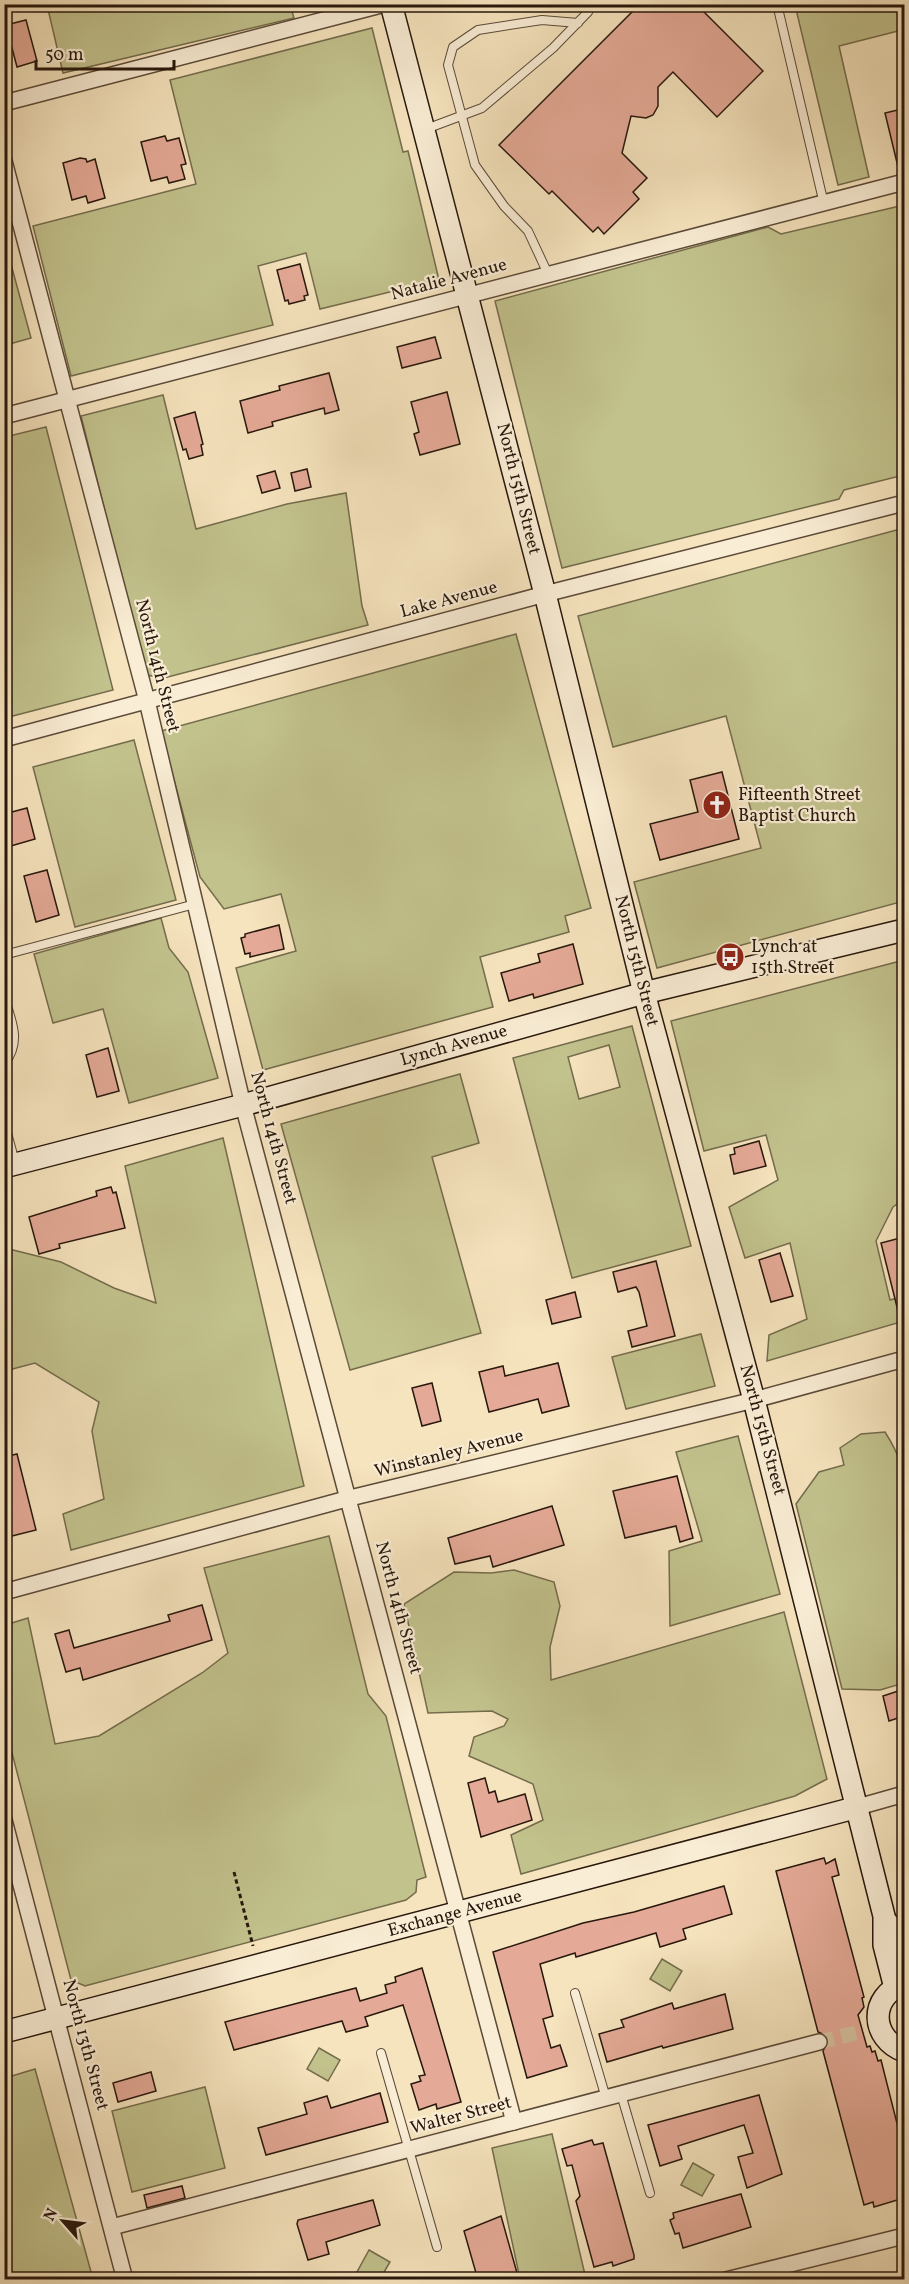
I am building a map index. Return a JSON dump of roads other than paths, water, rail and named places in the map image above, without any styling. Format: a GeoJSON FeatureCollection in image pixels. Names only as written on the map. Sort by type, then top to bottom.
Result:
{"type":"FeatureCollection","features":[{"type":"Feature","properties":{"kind":"street"},"geometry":{"type":"LineString","coordinates":[[4,103],[385,4]]}},
{"type":"Feature","properties":{"kind":"street","name":"North 15th Street"},"geometry":{"type":"LineString","coordinates":[[391,4],[545,594],[644,993],[754,1400],[858,1807],[884,1916],[884,1945],[900,1986]]}},
{"type":"Feature","properties":{"kind":"street","name":"North 14th Street"},"geometry":{"type":"LineString","coordinates":[[4,161],[147,701],[243,1105],[350,1498],[457,1914],[514,2122]]}},
{"type":"Feature","properties":{"kind":"street","name":"Natalie Avenue"},"geometry":{"type":"LineString","coordinates":[[4,416],[904,182]]}},
{"type":"Feature","properties":{"kind":"street","name":"Lake Avenue"},"geometry":{"type":"LineString","coordinates":[[4,739],[545,594],[904,503]]}},
{"type":"Feature","properties":{"kind":"street","name":"Lynch Avenue"},"geometry":{"type":"LineString","coordinates":[[10,1165],[243,1105],[644,993],[904,930]]}},
{"type":"Feature","properties":{"kind":"street","name":"Winstanley Avenue"},"geometry":{"type":"LineString","coordinates":[[4,1592],[350,1498],[754,1400],[904,1359]]}},
{"type":"Feature","properties":{"kind":"street","name":"Exchange Avenue"},"geometry":{"type":"LineString","coordinates":[[4,2032],[904,1794]]}},
{"type":"Feature","properties":{"kind":"street","name":"North 13th Street"},"geometry":{"type":"LineString","coordinates":[[4,1820],[59,2018],[126,2280]]}},
{"type":"Feature","properties":{"kind":"street","name":"North 15th Street"},"geometry":{"type":"LineString","coordinates":[[884,1916],[896,1936],[904,1959]]}},
{"type":"Feature","properties":{"kind":"street"},"geometry":{"type":"LineString","coordinates":[[900,1986],[884,1998],[871,2029],[904,2051]]}},
{"type":"Feature","properties":{"kind":"street","name":"Walter Street"},"geometry":{"type":"LineString","coordinates":[[112,2227],[819,2042]]}},
{"type":"Feature","properties":{"kind":"street"},"geometry":{"type":"LineString","coordinates":[[726,2280],[904,2236]]}},
{"type":"Feature","properties":{"kind":"lane"},"geometry":{"type":"LineString","coordinates":[[425,130],[482,108],[554,48],[578,23],[591,4]]}},
{"type":"Feature","properties":{"kind":"lane"},"geometry":{"type":"LineString","coordinates":[[777,4],[824,204]]}},
{"type":"Feature","properties":{"kind":"lane"},"geometry":{"type":"LineString","coordinates":[[548,274],[528,231],[504,206],[476,165],[448,66],[453,47],[478,30],[542,20],[578,23]]}},
{"type":"Feature","properties":{"kind":"lane"},"geometry":{"type":"LineString","coordinates":[[4,955],[195,904]]}},
{"type":"Feature","properties":{"kind":"lane"},"geometry":{"type":"LineString","coordinates":[[4,997],[13,1025],[14,1052],[4,1064]]}},
{"type":"Feature","properties":{"kind":"lane"},"geometry":{"type":"LineString","coordinates":[[4,1122],[10,1165]]}},
{"type":"Feature","properties":{"kind":"lane"},"geometry":{"type":"LineString","coordinates":[[575,1993],[606,2098]]}},
{"type":"Feature","properties":{"kind":"lane"},"geometry":{"type":"LineString","coordinates":[[381,2053],[437,2247]]}},
{"type":"Feature","properties":{"kind":"lane"},"geometry":{"type":"LineString","coordinates":[[621,2094],[650,2193]]}},
{"type":"Feature","properties":{"kind":"tunnel"},"geometry":{"type":"LineString","coordinates":[[819,2042],[864,2031]]}},
{"type":"Feature","properties":{"kind":"place","name":"Fifteenth Street Baptist Church"},"geometry":{"type":"Point","coordinates":[717,805]}},
{"type":"Feature","properties":{"kind":"place","name":"Lynch at 15th Street"},"geometry":{"type":"Point","coordinates":[730,957]}}]}
